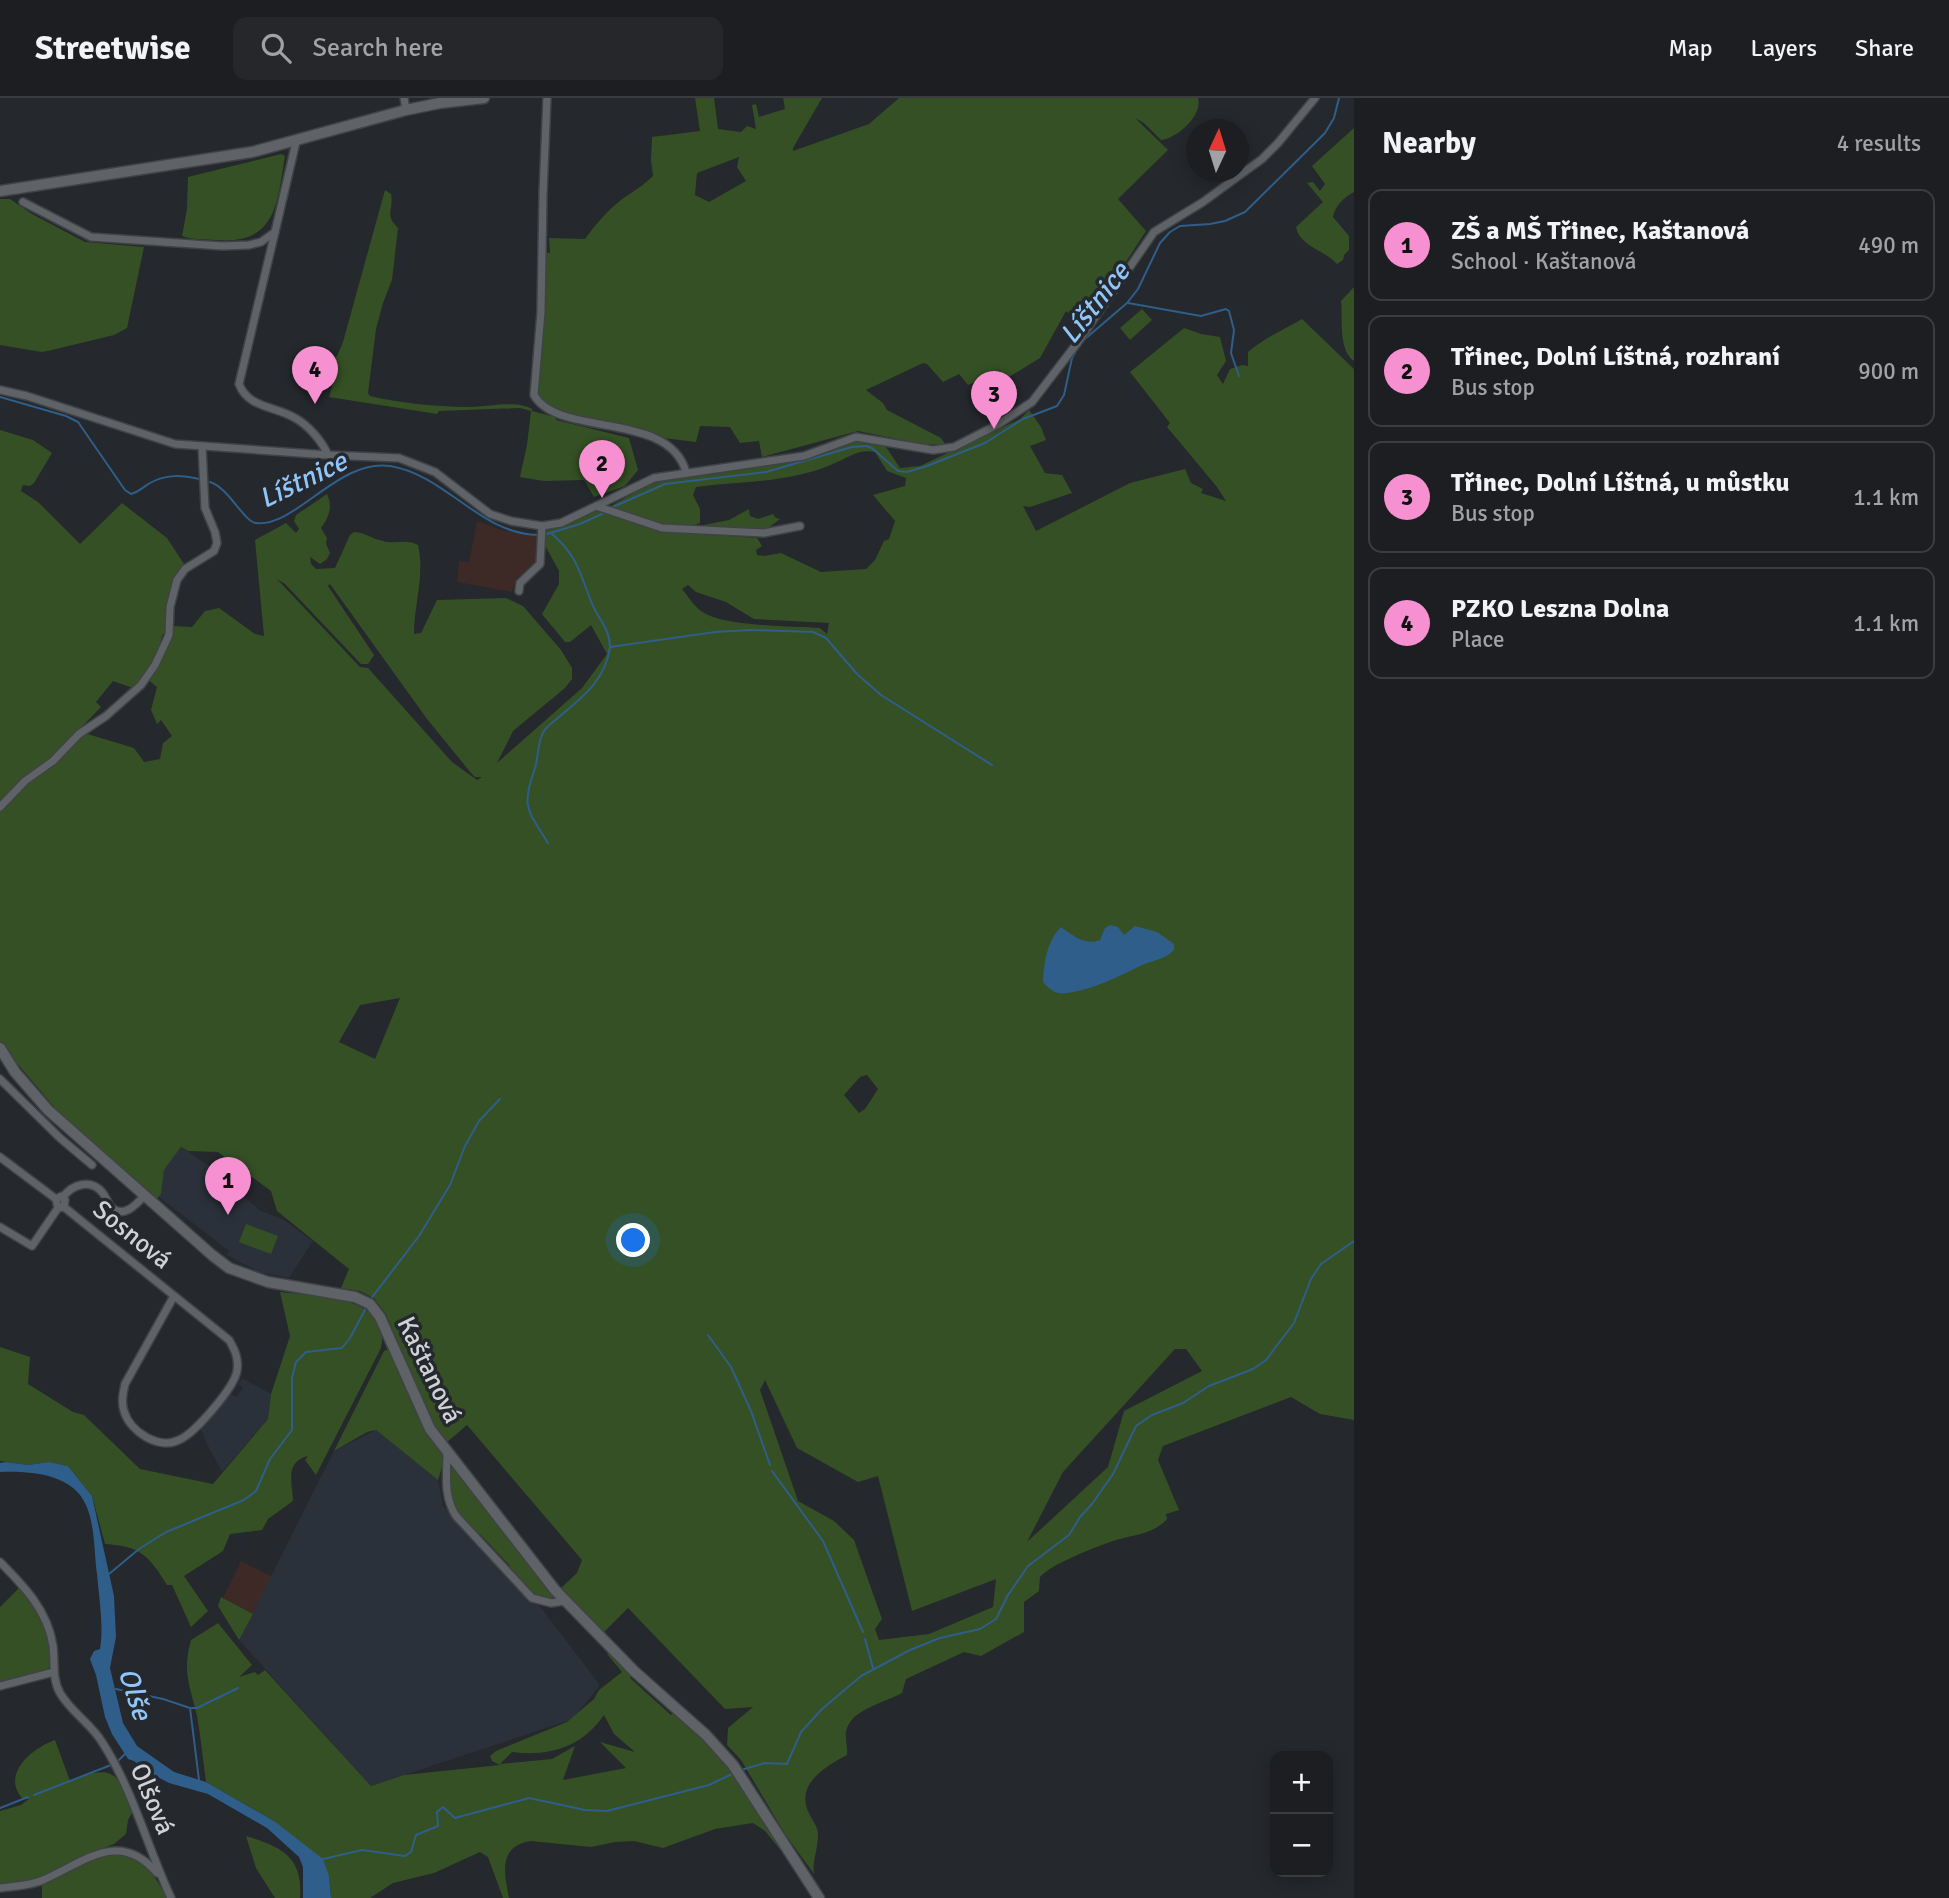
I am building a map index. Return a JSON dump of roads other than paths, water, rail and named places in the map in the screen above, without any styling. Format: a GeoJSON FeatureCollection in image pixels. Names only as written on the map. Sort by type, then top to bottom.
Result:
{"type":"FeatureCollection","features":[{"type":"Feature","properties":{"kind":"street"},"geometry":{"type":"LineString","coordinates":[[404,98],[406,110]]}},
{"type":"Feature","properties":{"kind":"street"},"geometry":{"type":"LineString","coordinates":[[0,190],[252,152],[406,110],[484,98]]}},
{"type":"Feature","properties":{"kind":"street"},"geometry":{"type":"LineString","coordinates":[[547,98],[541,312],[534,395],[546,410],[556,414],[616,426],[657,440],[672,448],[686,472]]}},
{"type":"Feature","properties":{"kind":"street"},"geometry":{"type":"LineString","coordinates":[[0,390],[27,396],[163,441],[202,446],[399,458],[435,472],[489,514],[542,526],[561,523],[654,478],[804,456],[856,437],[933,450],[944,449],[965,442],[1032,402],[1078,342],[1154,232],[1203,202],[1262,159],[1278,144],[1315,98]]}},
{"type":"Feature","properties":{"kind":"street"},"geometry":{"type":"LineString","coordinates":[[296,142],[239,384],[247,399],[297,418],[323,444],[328,455]]}},
{"type":"Feature","properties":{"kind":"street"},"geometry":{"type":"LineString","coordinates":[[23,202],[91,237],[222,246],[261,242],[275,232]]}},
{"type":"Feature","properties":{"kind":"street"},"geometry":{"type":"LineString","coordinates":[[0,807],[25,781],[53,761],[79,734],[106,716],[131,694],[155,665],[169,635],[170,607],[177,580],[185,569],[214,551],[217,542],[205,508],[202,446]]}},
{"type":"Feature","properties":{"kind":"street"},"geometry":{"type":"LineString","coordinates":[[598,507],[662,528],[764,533],[800,526]]}},
{"type":"Feature","properties":{"kind":"street"},"geometry":{"type":"LineString","coordinates":[[519,591],[520,583],[540,564],[542,526]]}},
{"type":"Feature","properties":{"kind":"street","name":"Kaštanová"},"geometry":{"type":"LineString","coordinates":[[0,1048],[15,1072],[48,1110],[229,1268],[268,1282],[347,1295],[370,1304],[380,1317],[430,1429],[447,1452],[539,1572],[565,1601],[634,1671],[706,1735],[733,1765],[819,1898]]}},
{"type":"Feature","properties":{"kind":"street"},"geometry":{"type":"LineString","coordinates":[[0,1079],[60,1138],[92,1165]]}},
{"type":"Feature","properties":{"kind":"street","name":"Sosnová"},"geometry":{"type":"LineString","coordinates":[[0,1157],[60,1198]]}},
{"type":"Feature","properties":{"kind":"street"},"geometry":{"type":"LineString","coordinates":[[0,1227],[32,1246],[61,1208],[60,1198],[75,1186],[90,1185],[101,1191],[113,1208],[124,1212],[144,1196]]}},
{"type":"Feature","properties":{"kind":"street","name":"Sosnová"},"geometry":{"type":"LineString","coordinates":[[61,1208],[174,1296],[229,1340],[237,1354],[237,1370],[231,1385],[195,1429],[169,1444],[153,1441],[129,1423],[122,1400],[125,1384],[174,1296]]}},
{"type":"Feature","properties":{"kind":"street"},"geometry":{"type":"LineString","coordinates":[[447,1452],[446,1494],[456,1516],[532,1598],[551,1604],[565,1601]]}},
{"type":"Feature","properties":{"kind":"street","name":"Olšová"},"geometry":{"type":"LineString","coordinates":[[0,1562],[28,1591],[41,1613],[51,1636],[54,1672],[59,1691],[101,1740],[114,1763],[130,1794],[171,1898]]}},
{"type":"Feature","properties":{"kind":"street"},"geometry":{"type":"LineString","coordinates":[[0,1686],[54,1672]]}},
{"type":"Feature","properties":{"kind":"street","name":"Olšová"},"geometry":{"type":"LineString","coordinates":[[0,1888],[39,1882],[89,1857],[113,1850],[134,1855],[162,1878]]}},
{"type":"Feature","properties":{"kind":"water"},"geometry":{"type":"Polygon","coordinates":[[[1110,925],[1118,927],[1124,935],[1135,926],[1157,932],[1174,944],[1174,950],[1162,958],[1086,989],[1056,992],[1043,982],[1047,952],[1061,927],[1075,937],[1095,942],[1100,940],[1105,928],[1110,925]]]}},
{"type":"Feature","properties":{"kind":"water"},"geometry":{"type":"Polygon","coordinates":[[[49,1462],[68,1466],[92,1496],[114,1596],[116,1637],[110,1668],[123,1723],[137,1746],[174,1772],[206,1782],[274,1821],[323,1859],[329,1876],[331,1898],[303,1898],[303,1867],[299,1857],[267,1828],[208,1794],[169,1783],[128,1759],[105,1717],[90,1659],[94,1651],[100,1649],[101,1621],[93,1530],[86,1505],[71,1486],[60,1480],[24,1472],[0,1472],[0,1463],[28,1465],[49,1462]]]}},
{"type":"Feature","properties":{"kind":"waterway","name":"Líštnice"},"geometry":{"type":"LineString","coordinates":[[613,507],[665,484],[766,472],[852,447],[872,448],[898,471],[907,472],[985,443],[1023,419],[1057,406],[1064,395],[1072,358],[1078,348],[1127,303],[1138,289],[1160,243],[1170,232],[1180,226],[1225,221],[1245,212],[1325,133],[1334,118],[1339,98]]}},
{"type":"Feature","properties":{"kind":"waterway"},"geometry":{"type":"LineString","coordinates":[[1128,303],[1201,316],[1226,309],[1234,330],[1231,353],[1239,376]]}},
{"type":"Feature","properties":{"kind":"waterway","name":"Líštnice"},"geometry":{"type":"LineString","coordinates":[[0,397],[78,422],[125,490],[131,494],[162,478],[180,476],[199,479]]}},
{"type":"Feature","properties":{"kind":"waterway","name":"Líštnice"},"geometry":{"type":"LineString","coordinates":[[210,482],[224,491],[251,521],[271,522],[353,472],[371,466],[390,466],[429,480],[498,525],[517,532],[538,535]]}},
{"type":"Feature","properties":{"kind":"waterway","name":"Líštnice"},"geometry":{"type":"LineString","coordinates":[[547,534],[604,513]]}},
{"type":"Feature","properties":{"kind":"waterway"},"geometry":{"type":"LineString","coordinates":[[551,533],[568,550],[578,567],[606,631],[610,647],[715,632],[813,632],[826,638],[857,674],[881,695],[992,765]]}},
{"type":"Feature","properties":{"kind":"waterway"},"geometry":{"type":"LineString","coordinates":[[548,843],[531,815],[527,800],[540,740],[547,727],[592,686],[604,669],[610,647]]}},
{"type":"Feature","properties":{"kind":"waterway"},"geometry":{"type":"LineString","coordinates":[[370,1300],[419,1236],[450,1185],[465,1146],[479,1121],[500,1099]]}},
{"type":"Feature","properties":{"kind":"waterway"},"geometry":{"type":"LineString","coordinates":[[741,1770],[765,1763],[787,1764],[801,1732],[822,1709],[861,1676],[910,1650],[940,1638],[980,1629],[996,1619],[1008,1595],[1028,1566],[1069,1535],[1092,1504],[1113,1474],[1136,1426],[1152,1415],[1183,1403],[1209,1386],[1253,1369],[1266,1360],[1294,1323],[1311,1279],[1321,1264],[1354,1241]]}},
{"type":"Feature","properties":{"kind":"waterway"},"geometry":{"type":"LineString","coordinates":[[109,1574],[139,1549],[166,1532],[244,1500],[256,1491],[270,1459],[292,1430],[292,1378],[296,1362],[306,1352],[342,1348],[366,1308]]}},
{"type":"Feature","properties":{"kind":"waterway"},"geometry":{"type":"LineString","coordinates":[[708,1335],[731,1367],[751,1411],[770,1465]]}},
{"type":"Feature","properties":{"kind":"waterway"},"geometry":{"type":"LineString","coordinates":[[772,1471],[823,1541],[863,1632]]}},
{"type":"Feature","properties":{"kind":"waterway"},"geometry":{"type":"LineString","coordinates":[[865,1639],[873,1668]]}},
{"type":"Feature","properties":{"kind":"waterway"},"geometry":{"type":"LineString","coordinates":[[191,1708],[197,1708],[238,1688]]}},
{"type":"Feature","properties":{"kind":"waterway","name":"Olše"},"geometry":{"type":"LineString","coordinates":[[116,1689],[190,1708],[199,1780]]}},
{"type":"Feature","properties":{"kind":"waterway"},"geometry":{"type":"LineString","coordinates":[[118,1761],[125,1754]]}},
{"type":"Feature","properties":{"kind":"waterway"},"geometry":{"type":"LineString","coordinates":[[34,1795],[111,1765]]}},
{"type":"Feature","properties":{"kind":"waterway"},"geometry":{"type":"LineString","coordinates":[[323,1859],[362,1850],[405,1856],[411,1852],[416,1835],[438,1826],[437,1812],[443,1807],[455,1818],[529,1798],[585,1810],[607,1811],[709,1785],[732,1774]]}},
{"type":"Feature","properties":{"kind":"waterway"},"geometry":{"type":"LineString","coordinates":[[0,1808],[28,1797]]}},
{"type":"Feature","properties":{"kind":"place","name":"PZKO Leszna Dolna"},"geometry":{"type":"Point","coordinates":[315,404]}},
{"type":"Feature","properties":{"kind":"place","name":"Třinec, Dolní Líštná, u můstku"},"geometry":{"type":"Point","coordinates":[994,429]}},
{"type":"Feature","properties":{"kind":"place","name":"Třinec, Dolní Líštná, rozhraní"},"geometry":{"type":"Point","coordinates":[602,498]}},
{"type":"Feature","properties":{"kind":"place","name":"ZŠ a MŠ Třinec, Kaštanová"},"geometry":{"type":"Point","coordinates":[228,1215]}}]}
